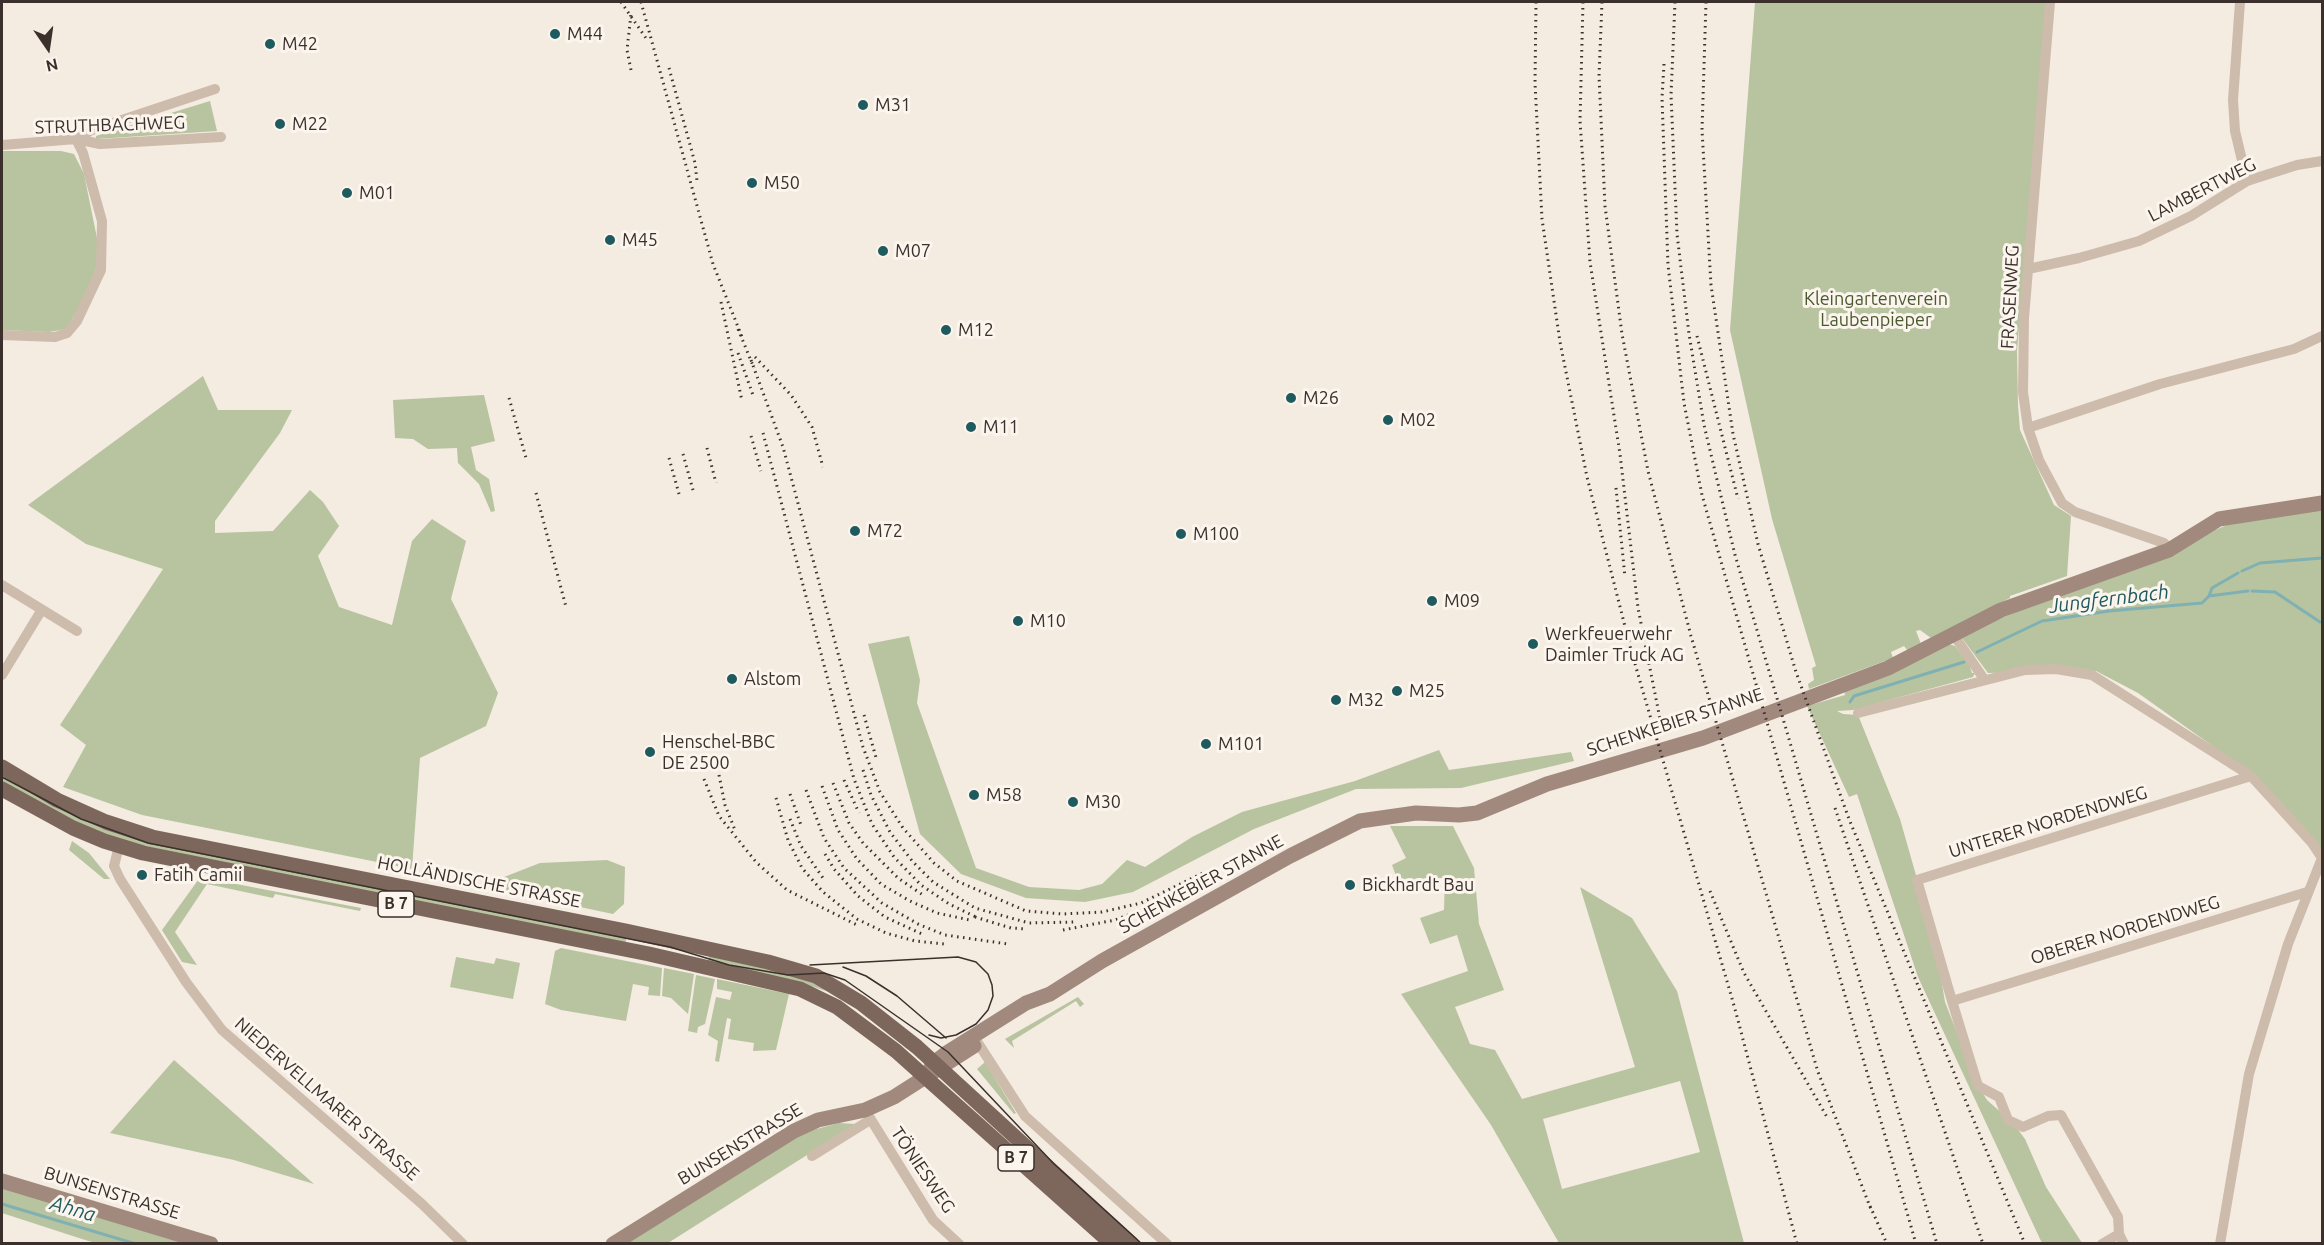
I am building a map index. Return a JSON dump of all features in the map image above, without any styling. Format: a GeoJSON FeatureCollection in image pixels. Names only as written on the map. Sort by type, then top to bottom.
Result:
{"type":"FeatureCollection","features":[{"type":"Feature","properties":{"kind":"main road","name":"HOLLÄNDISCHE STRASSE"},"geometry":{"type":"LineString","coordinates":[[2,767],[57,800],[106,822],[152,837],[614,929],[799,970],[825,981],[861,1003],[938,1065],[1113,1236]]}},
{"type":"Feature","properties":{"kind":"main road","name":"HOLLÄNDISCHE STRASSE"},"geometry":{"type":"LineString","coordinates":[[2,789],[48,816],[119,846],[206,866],[781,983],[837,1006],[896,1051],[1113,1236]]}},
{"type":"Feature","properties":{"kind":"main road","name":"B 7"},"geometry":{"type":"LineString","coordinates":[[1113,1236],[1132,1244]]}},
{"type":"Feature","properties":{"kind":"street","name":"FRASENWEG"},"geometry":{"type":"LineString","coordinates":[[2050,2],[2028,269],[2023,392],[2028,428],[2039,460],[2062,503],[2075,512],[2164,543],[2169,550]]}},
{"type":"Feature","properties":{"kind":"street"},"geometry":{"type":"LineString","coordinates":[[2240,2],[2233,100],[2235,131],[2247,181]]}},
{"type":"Feature","properties":{"kind":"street"},"geometry":{"type":"LineString","coordinates":[[2,335],[55,337],[67,333],[77,321],[97,280],[104,247],[102,221],[83,153],[76,139],[92,130],[215,89]]}},
{"type":"Feature","properties":{"kind":"street","name":"STRUTHBACHWEG"},"geometry":{"type":"LineString","coordinates":[[2,146],[76,139],[100,144],[220,137]]}},
{"type":"Feature","properties":{"kind":"street","name":"LAMBERTWEG"},"geometry":{"type":"LineString","coordinates":[[2028,269],[2079,258],[2139,241],[2191,216],[2247,181],[2297,165],[2322,161]]}},
{"type":"Feature","properties":{"kind":"street"},"geometry":{"type":"LineString","coordinates":[[2028,428],[2160,384],[2294,349],[2322,336]]}},
{"type":"Feature","properties":{"kind":"street","name":"SCHENKEBIER STANNE"},"geometry":{"type":"LineString","coordinates":[[938,1065],[1026,1004],[1050,994],[1102,961],[1290,856],[1360,821],[1416,813],[1459,815],[1477,813],[1547,784],[1713,734],[1888,668],[2001,610],[2169,550],[2208,525],[2230,515],[2322,503]]}},
{"type":"Feature","properties":{"kind":"street"},"geometry":{"type":"LineString","coordinates":[[2140,534],[2146,551],[2141,561]]}},
{"type":"Feature","properties":{"kind":"street"},"geometry":{"type":"LineString","coordinates":[[2,585],[76,631]]}},
{"type":"Feature","properties":{"kind":"street"},"geometry":{"type":"LineString","coordinates":[[2,675],[41,610]]}},
{"type":"Feature","properties":{"kind":"street"},"geometry":{"type":"LineString","coordinates":[[1953,634],[1983,680]]}},
{"type":"Feature","properties":{"kind":"street"},"geometry":{"type":"LineString","coordinates":[[1858,714],[1983,680],[2038,669],[2068,670],[2092,675],[2251,776],[2312,843],[2322,858],[2288,944],[2249,1074],[2220,1244]]}},
{"type":"Feature","properties":{"kind":"street","name":"UNTERER NORDENDWEG"},"geometry":{"type":"LineString","coordinates":[[1952,1001],[1917,880],[2251,776]]}},
{"type":"Feature","properties":{"kind":"street","name":"NIEDERVELLMARER STRASSE"},"geometry":{"type":"LineString","coordinates":[[119,846],[114,866],[120,879],[186,982],[222,1030],[422,1204],[463,1244]]}},
{"type":"Feature","properties":{"kind":"street","name":"OBERER NORDENDWEG"},"geometry":{"type":"LineString","coordinates":[[1952,1001],[2307,892]]}},
{"type":"Feature","properties":{"kind":"street","name":"SCHENKEBIER STANNE"},"geometry":{"type":"LineString","coordinates":[[938,1065],[978,1043],[1044,1001],[1050,994]]}},
{"type":"Feature","properties":{"kind":"street"},"geometry":{"type":"LineString","coordinates":[[1952,1001],[1978,1086],[1999,1097],[2008,1120],[2023,1127],[2048,1116],[2061,1115],[2118,1217],[2121,1239],[2102,1244]]}},
{"type":"Feature","properties":{"kind":"street"},"geometry":{"type":"LineString","coordinates":[[978,1043],[1025,1116],[1167,1244]]}},
{"type":"Feature","properties":{"kind":"street"},"geometry":{"type":"LineString","coordinates":[[925,1077],[938,1065]]}},
{"type":"Feature","properties":{"kind":"street","name":"BUNSENSTRASSE"},"geometry":{"type":"LineString","coordinates":[[812,1156],[925,1077]]}},
{"type":"Feature","properties":{"kind":"street","name":"BUNSENSTRASSE"},"geometry":{"type":"LineString","coordinates":[[613,1244],[794,1131],[818,1120],[868,1115]]}},
{"type":"Feature","properties":{"kind":"street","name":"TÖNIESWEG"},"geometry":{"type":"LineString","coordinates":[[868,1115],[933,1220],[959,1244]]}},
{"type":"Feature","properties":{"kind":"street","name":"BUNSENSTRASSE"},"geometry":{"type":"LineString","coordinates":[[2,1181],[211,1244]]}},
{"type":"Feature","properties":{"kind":"green space","name":"Kleingartenverein Laubenpieper"},"geometry":{"type":"Polygon","coordinates":[[[1755,2],[2046,2],[2017,351],[2018,405],[2020,430],[2054,505],[2071,516],[2067,576],[2010,596],[1931,638],[1920,630],[1916,631],[1921,644],[1908,651],[1904,646],[1891,652],[1893,658],[1809,689],[1808,684],[1814,680],[1812,668],[1816,666],[1772,519],[1730,330],[1755,2]]]}},
{"type":"Feature","properties":{"kind":"green space"},"geometry":{"type":"Polygon","coordinates":[[[210,101],[217,131],[96,139],[96,136],[210,101]]]}},
{"type":"Feature","properties":{"kind":"green space"},"geometry":{"type":"Polygon","coordinates":[[[2,151],[61,151],[74,154],[84,174],[99,248],[96,269],[82,303],[66,329],[49,332],[2,330],[2,151]]]}},
{"type":"Feature","properties":{"kind":"green space"},"geometry":{"type":"Polygon","coordinates":[[[203,376],[218,410],[292,410],[280,433],[215,521],[215,533],[273,531],[310,490],[323,502],[339,526],[318,556],[339,607],[392,625],[412,541],[432,519],[466,541],[451,599],[498,693],[486,726],[420,758],[412,869],[142,815],[63,787],[86,745],[60,725],[163,569],[86,544],[28,505],[203,376]]]}},
{"type":"Feature","properties":{"kind":"green space"},"geometry":{"type":"Polygon","coordinates":[[[484,395],[495,441],[471,447],[476,470],[489,479],[495,511],[491,512],[479,484],[458,463],[457,448],[428,449],[413,439],[395,438],[393,400],[484,395]]]}},
{"type":"Feature","properties":{"kind":"green space"},"geometry":{"type":"Polygon","coordinates":[[[2322,508],[2322,852],[2252,774],[2138,693],[2096,671],[1988,673],[1962,638],[1965,633],[2227,525],[2322,508]]]}},
{"type":"Feature","properties":{"kind":"green space"},"geometry":{"type":"Polygon","coordinates":[[[909,636],[920,680],[917,703],[976,868],[1029,887],[1079,890],[1102,884],[1127,860],[1145,867],[1192,837],[1242,812],[1355,781],[1439,750],[1449,770],[1571,752],[1574,761],[1461,788],[1356,789],[1254,829],[1133,892],[1085,902],[1026,898],[961,874],[920,834],[868,644],[909,636]]]}},
{"type":"Feature","properties":{"kind":"green space"},"geometry":{"type":"Polygon","coordinates":[[[1949,644],[1955,646],[1969,664],[1972,673],[1975,673],[1973,677],[1853,710],[1837,711],[1843,714],[1858,715],[1900,819],[1935,942],[1945,1002],[1977,1084],[1987,1100],[2013,1123],[2025,1139],[2046,1187],[2082,1243],[2042,1243],[1918,977],[1857,794],[1849,797],[1807,706],[1845,695],[1844,690],[1949,644]]]}},
{"type":"Feature","properties":{"kind":"green space"},"geometry":{"type":"Polygon","coordinates":[[[2,774],[87,820],[627,936],[625,944],[147,849],[82,827],[2,784],[2,774]]]}},
{"type":"Feature","properties":{"kind":"green space"},"geometry":{"type":"Polygon","coordinates":[[[1390,826],[1453,826],[1474,868],[1479,924],[1504,990],[1455,1007],[1470,1044],[1495,1050],[1522,1099],[1635,1067],[1580,887],[1632,918],[1677,991],[1744,1243],[1559,1243],[1491,1125],[1401,994],[1468,971],[1457,935],[1430,944],[1420,918],[1444,910],[1445,877],[1401,889],[1392,865],[1406,858],[1390,826]],[[1680,1081],[1543,1119],[1562,1189],[1700,1152],[1680,1081]]]}},
{"type":"Feature","properties":{"kind":"green space"},"geometry":{"type":"Polygon","coordinates":[[[72,841],[89,853],[110,879],[104,879],[69,850],[72,841]]]}},
{"type":"Feature","properties":{"kind":"green space"},"geometry":{"type":"Polygon","coordinates":[[[607,860],[625,867],[624,904],[613,914],[481,886],[540,863],[607,860]]]}},
{"type":"Feature","properties":{"kind":"green space"},"geometry":{"type":"Polygon","coordinates":[[[201,876],[361,908],[360,911],[275,894],[273,898],[207,884],[175,932],[197,965],[182,962],[162,930],[201,876]]]}},
{"type":"Feature","properties":{"kind":"green space"},"geometry":{"type":"Polygon","coordinates":[[[561,948],[662,968],[660,996],[648,995],[649,987],[633,984],[626,1021],[561,1010],[545,1004],[555,951],[561,948]]]}},
{"type":"Feature","properties":{"kind":"green space"},"geometry":{"type":"Polygon","coordinates":[[[709,955],[799,973],[826,991],[792,980],[708,962],[709,955]]]}},
{"type":"Feature","properties":{"kind":"green space"},"geometry":{"type":"Polygon","coordinates":[[[456,957],[494,964],[496,958],[520,963],[513,999],[450,987],[456,957]]]}},
{"type":"Feature","properties":{"kind":"green space"},"geometry":{"type":"Polygon","coordinates":[[[664,968],[694,974],[688,1014],[671,998],[662,996],[664,968]]]}},
{"type":"Feature","properties":{"kind":"green space"},"geometry":{"type":"Polygon","coordinates":[[[696,975],[715,979],[705,1024],[698,1027],[697,1033],[688,1031],[696,975]]]}},
{"type":"Feature","properties":{"kind":"green space"},"geometry":{"type":"Polygon","coordinates":[[[717,979],[789,994],[776,1050],[753,1051],[754,1043],[728,1039],[731,1019],[727,1018],[719,1062],[715,1061],[718,1041],[708,1035],[716,997],[730,1000],[732,992],[717,989],[717,979]]]}},
{"type":"Feature","properties":{"kind":"green space"},"geometry":{"type":"Polygon","coordinates":[[[1078,997],[1084,1004],[1080,1007],[1076,1001],[1012,1041],[1014,1048],[1005,1039],[1078,997]]]}},
{"type":"Feature","properties":{"kind":"green space"},"geometry":{"type":"Polygon","coordinates":[[[174,1060],[314,1184],[234,1160],[110,1133],[174,1060]]]}},
{"type":"Feature","properties":{"kind":"green space"},"geometry":{"type":"Polygon","coordinates":[[[985,1062],[1016,1113],[1014,1114],[977,1069],[985,1062]]]}},
{"type":"Feature","properties":{"kind":"green space"},"geometry":{"type":"Polygon","coordinates":[[[839,1123],[856,1124],[668,1243],[623,1244],[805,1132],[839,1123]]]}},
{"type":"Feature","properties":{"kind":"green space"},"geometry":{"type":"Polygon","coordinates":[[[2,1186],[194,1243],[99,1244],[82,1239],[2,1213],[2,1186]]]}},
{"type":"Feature","properties":{"kind":"waterway"},"geometry":{"type":"LineString","coordinates":[[2242,571],[2260,563],[2322,558]]}},
{"type":"Feature","properties":{"kind":"waterway"},"geometry":{"type":"LineString","coordinates":[[2209,596],[2212,588],[2238,573]]}},
{"type":"Feature","properties":{"kind":"waterway","name":"Jungfernbach"},"geometry":{"type":"LineString","coordinates":[[1977,652],[2042,621],[2109,611],[2202,603],[2209,596],[2248,591]]}},
{"type":"Feature","properties":{"kind":"waterway","name":"Jungfernbach"},"geometry":{"type":"LineString","coordinates":[[2252,591],[2275,592],[2320,622]]}},
{"type":"Feature","properties":{"kind":"waterway","name":"Jungfernbach"},"geometry":{"type":"LineString","coordinates":[[1850,702],[1854,696],[1964,662]]}},
{"type":"Feature","properties":{"kind":"waterway","name":"Ahna"},"geometry":{"type":"LineString","coordinates":[[2,1204],[136,1244]]}},
{"type":"Feature","properties":{"kind":"tram line"},"geometry":{"type":"LineString","coordinates":[[2,777],[81,819],[148,843],[670,947],[729,965],[788,975],[824,973],[845,980],[948,1052],[1054,1164],[1142,1244]]}},
{"type":"Feature","properties":{"kind":"tram line"},"geometry":{"type":"LineString","coordinates":[[810,965],[958,957],[976,962],[988,974],[992,985],[993,996],[988,1010],[976,1024],[956,1035],[941,1038],[929,1035]]}},
{"type":"Feature","properties":{"kind":"tram line"},"geometry":{"type":"LineString","coordinates":[[843,967],[866,976],[897,996],[946,1038]]}},
{"type":"Feature","properties":{"kind":"railway"},"geometry":{"type":"LineString","coordinates":[[621,2],[648,41]]}},
{"type":"Feature","properties":{"kind":"railway"},"geometry":{"type":"LineString","coordinates":[[641,2],[713,264],[742,337]]}},
{"type":"Feature","properties":{"kind":"railway"},"geometry":{"type":"LineString","coordinates":[[1536,2],[1535,83],[1542,219],[1560,342],[1587,477],[1631,650],[1735,1009],[1797,1244]]}},
{"type":"Feature","properties":{"kind":"railway"},"geometry":{"type":"LineString","coordinates":[[1583,2],[1580,121],[1590,262],[1620,454],[1638,608],[1661,724]]}},
{"type":"Feature","properties":{"kind":"railway"},"geometry":{"type":"LineString","coordinates":[[1602,2],[1599,76],[1605,206],[1622,334],[1648,471],[1691,636],[1818,1072],[1872,1212]]}},
{"type":"Feature","properties":{"kind":"railway"},"geometry":{"type":"LineString","coordinates":[[1675,2],[1671,95],[1677,234],[1689,334],[1704,425],[1735,555],[1937,1244]]}},
{"type":"Feature","properties":{"kind":"railway"},"geometry":{"type":"LineString","coordinates":[[1706,2],[1702,130],[1711,285],[1733,434],[1758,544],[1796,672],[1849,819],[2025,1244]]}},
{"type":"Feature","properties":{"kind":"railway"},"geometry":{"type":"LineString","coordinates":[[631,14],[627,50],[631,70]]}},
{"type":"Feature","properties":{"kind":"railway"},"geometry":{"type":"LineString","coordinates":[[1664,64],[1662,98],[1668,265],[1684,403],[1702,495],[1916,1244]]}},
{"type":"Feature","properties":{"kind":"railway"},"geometry":{"type":"LineString","coordinates":[[669,68],[695,163],[697,181]]}},
{"type":"Feature","properties":{"kind":"railway"},"geometry":{"type":"LineString","coordinates":[[721,302],[742,401]]}},
{"type":"Feature","properties":{"kind":"railway"},"geometry":{"type":"LineString","coordinates":[[738,329],[754,368]]}},
{"type":"Feature","properties":{"kind":"railway"},"geometry":{"type":"LineString","coordinates":[[1697,336],[1738,499]]}},
{"type":"Feature","properties":{"kind":"railway"},"geometry":{"type":"LineString","coordinates":[[738,353],[754,398]]}},
{"type":"Feature","properties":{"kind":"railway"},"geometry":{"type":"LineString","coordinates":[[755,357],[791,395],[812,427],[823,467]]}},
{"type":"Feature","properties":{"kind":"railway"},"geometry":{"type":"LineString","coordinates":[[751,360],[783,447],[863,747],[880,792],[903,828],[934,863],[957,881],[1026,911],[1063,914],[1102,912],[1141,903],[1203,873]]}},
{"type":"Feature","properties":{"kind":"railway"},"geometry":{"type":"LineString","coordinates":[[509,398],[526,458]]}},
{"type":"Feature","properties":{"kind":"railway"},"geometry":{"type":"LineString","coordinates":[[763,433],[854,779],[872,824],[894,857],[921,885],[949,904],[976,917]]}},
{"type":"Feature","properties":{"kind":"railway"},"geometry":{"type":"LineString","coordinates":[[751,436],[761,471]]}},
{"type":"Feature","properties":{"kind":"railway"},"geometry":{"type":"LineString","coordinates":[[707,448],[716,483]]}},
{"type":"Feature","properties":{"kind":"railway"},"geometry":{"type":"LineString","coordinates":[[683,454],[693,490]]}},
{"type":"Feature","properties":{"kind":"railway"},"geometry":{"type":"LineString","coordinates":[[669,458],[679,494]]}},
{"type":"Feature","properties":{"kind":"railway"},"geometry":{"type":"LineString","coordinates":[[1616,488],[1625,577]]}},
{"type":"Feature","properties":{"kind":"railway"},"geometry":{"type":"LineString","coordinates":[[536,493],[566,607]]}},
{"type":"Feature","properties":{"kind":"railway"},"geometry":{"type":"LineString","coordinates":[[864,715],[877,761]]}},
{"type":"Feature","properties":{"kind":"railway"},"geometry":{"type":"LineString","coordinates":[[863,770],[871,795],[890,832],[913,862],[933,882],[975,908],[1029,923],[1075,922]]}},
{"type":"Feature","properties":{"kind":"railway"},"geometry":{"type":"LineString","coordinates":[[719,775],[725,805],[735,830]]}},
{"type":"Feature","properties":{"kind":"railway"},"geometry":{"type":"LineString","coordinates":[[704,779],[719,816],[756,862],[787,890],[857,925]]}},
{"type":"Feature","properties":{"kind":"railway"},"geometry":{"type":"LineString","coordinates":[[844,780],[859,813]]}},
{"type":"Feature","properties":{"kind":"railway"},"geometry":{"type":"LineString","coordinates":[[833,783],[849,823],[863,843],[898,878],[923,895]]}},
{"type":"Feature","properties":{"kind":"railway"},"geometry":{"type":"LineString","coordinates":[[822,786],[838,830],[857,859],[881,884],[937,913],[970,920]]}},
{"type":"Feature","properties":{"kind":"railway"},"geometry":{"type":"LineString","coordinates":[[806,790],[824,838],[844,868],[882,903],[918,924],[945,935],[1008,944]]}},
{"type":"Feature","properties":{"kind":"railway"},"geometry":{"type":"LineString","coordinates":[[790,794],[802,828]]}},
{"type":"Feature","properties":{"kind":"railway"},"geometry":{"type":"LineString","coordinates":[[776,798],[788,840],[802,868],[823,892],[857,919],[886,933],[915,941],[944,944]]}},
{"type":"Feature","properties":{"kind":"railway"},"geometry":{"type":"LineString","coordinates":[[1835,808],[1983,1244]]}},
{"type":"Feature","properties":{"kind":"railway"},"geometry":{"type":"LineString","coordinates":[[790,819],[801,846],[825,881]]}},
{"type":"Feature","properties":{"kind":"railway"},"geometry":{"type":"LineString","coordinates":[[825,854],[834,869],[858,896],[885,917],[922,934]]}},
{"type":"Feature","properties":{"kind":"railway"},"geometry":{"type":"LineString","coordinates":[[1710,891],[1744,973],[1827,1117]]}},
{"type":"Feature","properties":{"kind":"railway"},"geometry":{"type":"LineString","coordinates":[[1063,930],[1115,920],[1144,909]]}},
{"type":"Feature","properties":{"kind":"railway"},"geometry":{"type":"LineString","coordinates":[[975,917],[1011,928],[1027,929]]}},
{"type":"Feature","properties":{"kind":"railway"},"geometry":{"type":"LineString","coordinates":[[1870,1206],[1887,1244]]}},
{"type":"Feature","properties":{"kind":"place","name":"M44"},"geometry":{"type":"Point","coordinates":[555,34]}},
{"type":"Feature","properties":{"kind":"place","name":"M42"},"geometry":{"type":"Point","coordinates":[270,44]}},
{"type":"Feature","properties":{"kind":"place","name":"M31"},"geometry":{"type":"Point","coordinates":[863,105]}},
{"type":"Feature","properties":{"kind":"place","name":"M22"},"geometry":{"type":"Point","coordinates":[280,124]}},
{"type":"Feature","properties":{"kind":"place","name":"M50"},"geometry":{"type":"Point","coordinates":[752,183]}},
{"type":"Feature","properties":{"kind":"place","name":"M01"},"geometry":{"type":"Point","coordinates":[347,193]}},
{"type":"Feature","properties":{"kind":"place","name":"M45"},"geometry":{"type":"Point","coordinates":[610,240]}},
{"type":"Feature","properties":{"kind":"place","name":"M07"},"geometry":{"type":"Point","coordinates":[883,251]}},
{"type":"Feature","properties":{"kind":"place","name":"M12"},"geometry":{"type":"Point","coordinates":[946,330]}},
{"type":"Feature","properties":{"kind":"place","name":"M26"},"geometry":{"type":"Point","coordinates":[1291,398]}},
{"type":"Feature","properties":{"kind":"place","name":"M02"},"geometry":{"type":"Point","coordinates":[1388,420]}},
{"type":"Feature","properties":{"kind":"place","name":"M11"},"geometry":{"type":"Point","coordinates":[971,427]}},
{"type":"Feature","properties":{"kind":"place","name":"M72"},"geometry":{"type":"Point","coordinates":[855,531]}},
{"type":"Feature","properties":{"kind":"place","name":"M100"},"geometry":{"type":"Point","coordinates":[1181,534]}},
{"type":"Feature","properties":{"kind":"place","name":"M09"},"geometry":{"type":"Point","coordinates":[1432,601]}},
{"type":"Feature","properties":{"kind":"place","name":"M10"},"geometry":{"type":"Point","coordinates":[1018,621]}},
{"type":"Feature","properties":{"kind":"place","name":"Werkfeuerwehr Daimler Truck AG"},"geometry":{"type":"Point","coordinates":[1533,644]}},
{"type":"Feature","properties":{"kind":"place","name":"Alstom"},"geometry":{"type":"Point","coordinates":[732,679]}},
{"type":"Feature","properties":{"kind":"place","name":"M25"},"geometry":{"type":"Point","coordinates":[1397,691]}},
{"type":"Feature","properties":{"kind":"place","name":"M32"},"geometry":{"type":"Point","coordinates":[1336,700]}},
{"type":"Feature","properties":{"kind":"place","name":"M101"},"geometry":{"type":"Point","coordinates":[1206,744]}},
{"type":"Feature","properties":{"kind":"place","name":"Henschel-BBC DE 2500"},"geometry":{"type":"Point","coordinates":[650,752]}},
{"type":"Feature","properties":{"kind":"place","name":"M58"},"geometry":{"type":"Point","coordinates":[974,795]}},
{"type":"Feature","properties":{"kind":"place","name":"M30"},"geometry":{"type":"Point","coordinates":[1073,802]}},
{"type":"Feature","properties":{"kind":"place","name":"Fatih Camii"},"geometry":{"type":"Point","coordinates":[142,875]}},
{"type":"Feature","properties":{"kind":"place","name":"Bickhardt Bau"},"geometry":{"type":"Point","coordinates":[1350,885]}}]}
